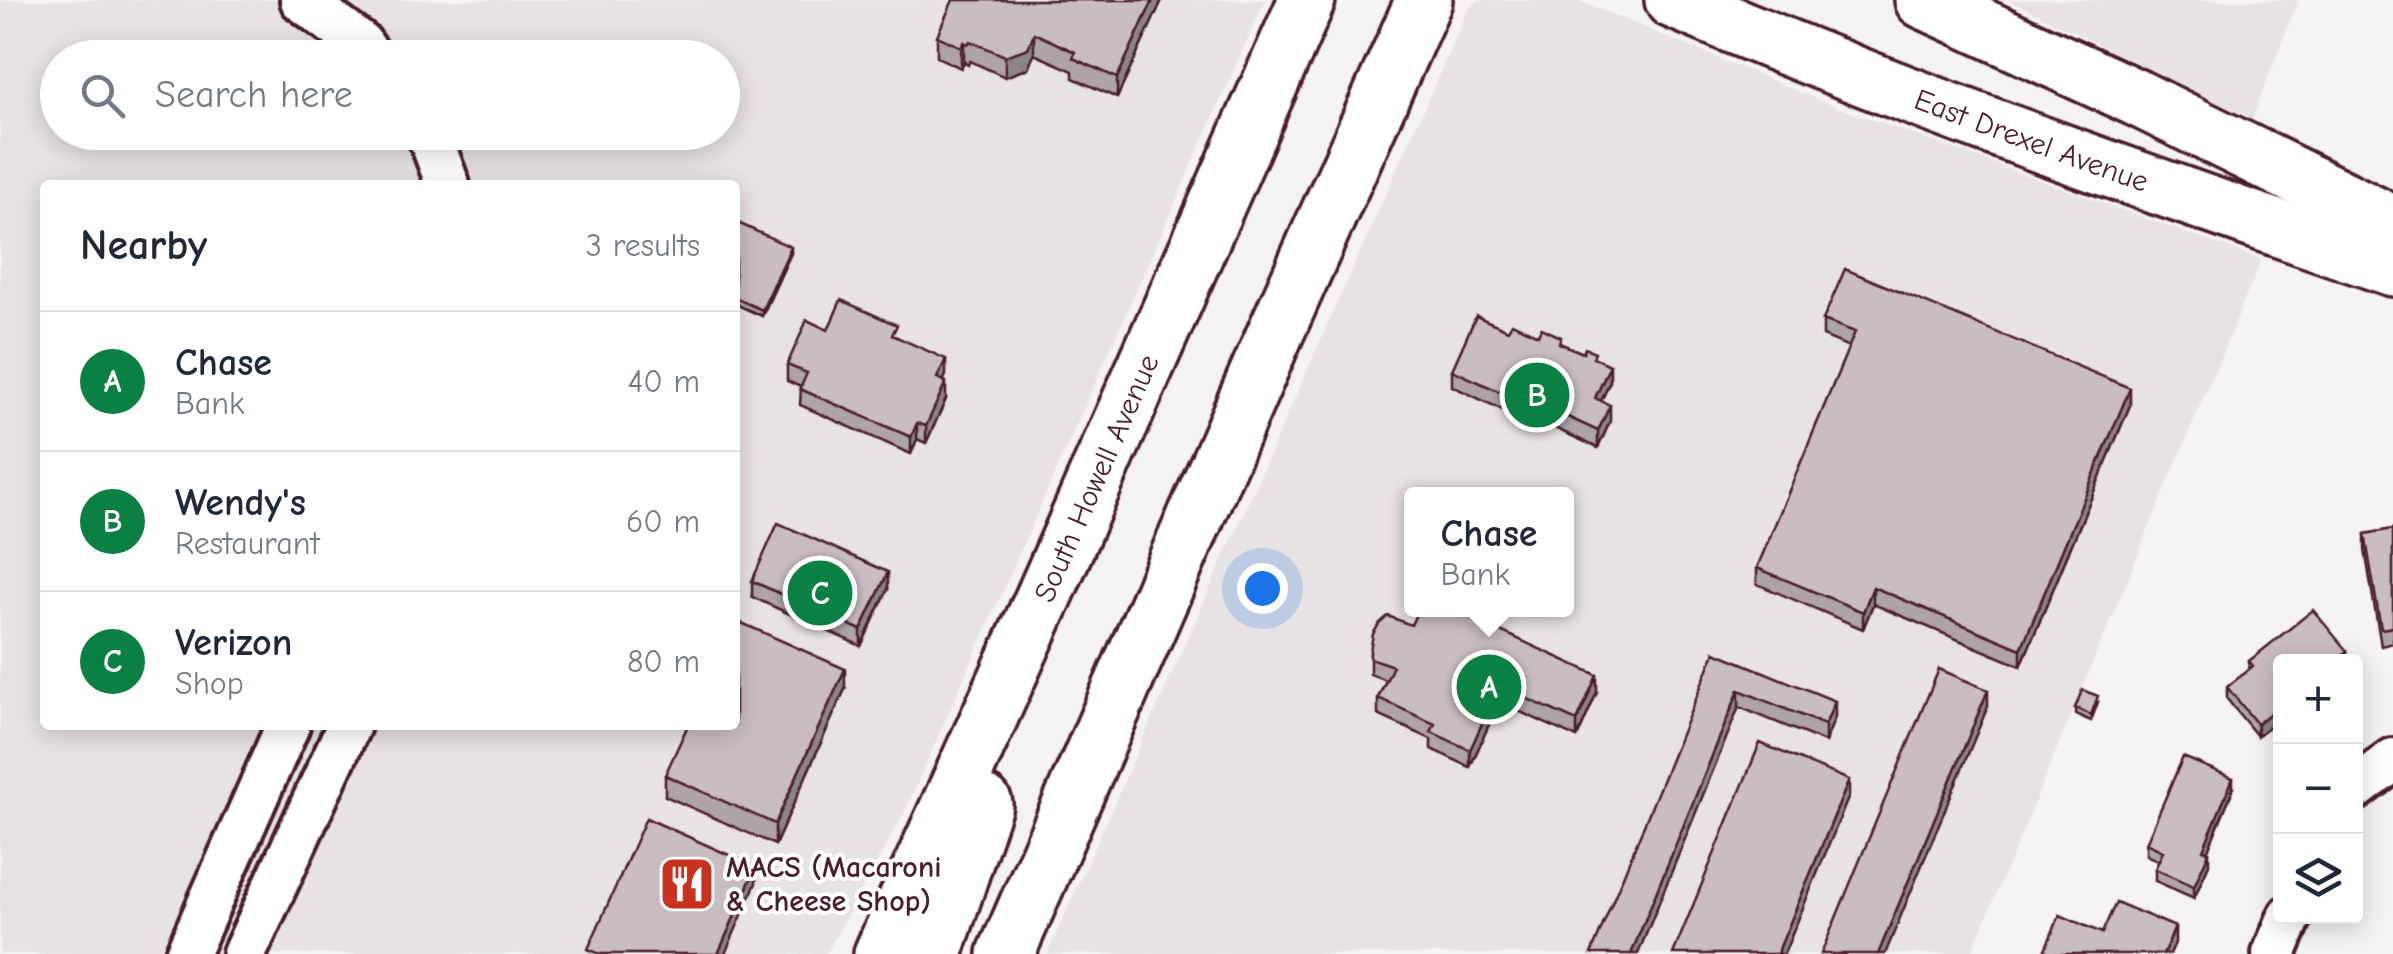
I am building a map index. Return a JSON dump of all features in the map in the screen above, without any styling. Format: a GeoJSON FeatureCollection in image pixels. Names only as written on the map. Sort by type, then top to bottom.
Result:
{"type":"FeatureCollection","features":[{"type":"Feature","properties":{"kind":"main road","name":"South Howell Avenue"},"geometry":{"type":"LineString","coordinates":[[882,954],[1306,0]]}},
{"type":"Feature","properties":{"kind":"main road"},"geometry":{"type":"LineString","coordinates":[[1006,954],[1424,0]]}},
{"type":"Feature","properties":{"kind":"main road","name":"East Drexel Avenue"},"geometry":{"type":"LineString","coordinates":[[1673,0],[1830,66],[2109,170],[2393,268]]}},
{"type":"Feature","properties":{"kind":"main road"},"geometry":{"type":"LineString","coordinates":[[1922,0],[2138,98],[2393,224]]}},
{"type":"Feature","properties":{"kind":"main road"},"geometry":{"type":"LineString","coordinates":[[934,954],[987,795],[1043,599]]}},
{"type":"Feature","properties":{"kind":"street"},"geometry":{"type":"LineString","coordinates":[[302,0],[356,40]]}},
{"type":"Feature","properties":{"kind":"street"},"geometry":{"type":"LineString","coordinates":[[435,150],[446,180]]}},
{"type":"Feature","properties":{"kind":"street"},"geometry":{"type":"LineString","coordinates":[[187,954],[286,730]]}},
{"type":"Feature","properties":{"kind":"street"},"geometry":{"type":"LineString","coordinates":[[244,954],[347,730]]}},
{"type":"Feature","properties":{"kind":"street"},"geometry":{"type":"LineString","coordinates":[[2363,783],[2393,760]]}},
{"type":"Feature","properties":{"kind":"street"},"geometry":{"type":"LineString","coordinates":[[2274,954],[2287,924]]}},
{"type":"Feature","properties":{"kind":"shaded area"},"geometry":{"type":"Polygon","coordinates":[[[0,0],[1265,0],[906,809],[826,954],[0,954],[0,0]]]}},
{"type":"Feature","properties":{"kind":"shaded area"},"geometry":{"type":"Polygon","coordinates":[[[1478,0],[1577,0],[1824,102],[2261,260],[1971,954],[1047,954],[1467,12],[1478,0]]]}},
{"type":"Feature","properties":{"kind":"shaded area"},"geometry":{"type":"Polygon","coordinates":[[[2008,0],[2298,0],[2252,119],[2008,0]]]}},
{"type":"Feature","properties":{"kind":"building"},"geometry":{"type":"Polygon","coordinates":[[[953,0],[1153,0],[1117,78],[1073,58],[1075,52],[1034,33],[1028,48],[1005,56],[970,41],[961,47],[937,36],[953,0]]]}},
{"type":"Feature","properties":{"kind":"building"},"geometry":{"type":"Polygon","coordinates":[[[740,224],[791,247],[762,310],[740,300],[740,224]]]}},
{"type":"Feature","properties":{"kind":"building"},"geometry":{"type":"Polygon","coordinates":[[[1845,269],[2130,388],[2021,649],[1873,587],[1863,612],[1757,568],[1855,332],[1823,320],[1845,269]]]}},
{"type":"Feature","properties":{"kind":"building"},"geometry":{"type":"Polygon","coordinates":[[[841,300],[897,325],[892,335],[946,359],[937,378],[946,382],[926,426],[917,423],[911,437],[800,389],[807,373],[787,365],[807,320],[828,330],[841,300]]]}},
{"type":"Feature","properties":{"kind":"building"},"geometry":{"type":"Polygon","coordinates":[[[1476,316],[1508,330],[1512,323],[1538,335],[1541,328],[1561,337],[1559,343],[1583,353],[1585,348],[1595,352],[1593,357],[1610,365],[1595,398],[1610,405],[1598,431],[1537,403],[1539,398],[1513,386],[1509,396],[1452,370],[1476,316]]]}},
{"type":"Feature","properties":{"kind":"building"},"geometry":{"type":"Polygon","coordinates":[[[778,523],[888,572],[861,630],[752,581],[778,523]]]}},
{"type":"Feature","properties":{"kind":"building"},"geometry":{"type":"Polygon","coordinates":[[[2393,529],[2393,627],[2381,629],[2365,534],[2393,529]]]}},
{"type":"Feature","properties":{"kind":"building"},"geometry":{"type":"Polygon","coordinates":[[[2313,610],[2347,651],[2273,654],[2273,711],[2257,724],[2227,687],[2253,666],[2249,661],[2313,610]]]}},
{"type":"Feature","properties":{"kind":"building"},"geometry":{"type":"Polygon","coordinates":[[[1388,616],[1411,625],[1415,617],[1469,617],[1597,675],[1577,721],[1499,686],[1470,750],[1431,732],[1435,724],[1378,698],[1393,666],[1370,658],[1373,634],[1388,616]]]}},
{"type":"Feature","properties":{"kind":"building"},"geometry":{"type":"Polygon","coordinates":[[[740,622],[845,669],[775,824],[665,775],[686,730],[740,730],[740,622]]]}},
{"type":"Feature","properties":{"kind":"building"},"geometry":{"type":"Polygon","coordinates":[[[1715,652],[1835,701],[1825,725],[1739,690],[1631,954],[1591,954],[1715,652]]]}},
{"type":"Feature","properties":{"kind":"building"},"geometry":{"type":"Polygon","coordinates":[[[1939,669],[1988,690],[1878,954],[1821,954],[1939,669]]]}},
{"type":"Feature","properties":{"kind":"building"},"geometry":{"type":"Polygon","coordinates":[[[2082,690],[2098,696],[2091,715],[2075,708],[2082,690]]]}},
{"type":"Feature","properties":{"kind":"building"},"geometry":{"type":"Polygon","coordinates":[[[1760,743],[1849,780],[1777,954],[1673,954],[1760,743]]]}},
{"type":"Feature","properties":{"kind":"building"},"geometry":{"type":"Polygon","coordinates":[[[2183,757],[2233,778],[2203,850],[2209,852],[2194,886],[2155,869],[2163,851],[2146,843],[2183,757]]]}},
{"type":"Feature","properties":{"kind":"building"},"geometry":{"type":"Polygon","coordinates":[[[646,818],[756,867],[718,954],[600,954],[588,949],[646,818]]]}},
{"type":"Feature","properties":{"kind":"building"},"geometry":{"type":"Polygon","coordinates":[[[2116,902],[2175,927],[2163,954],[2043,954],[2060,915],[2102,933],[2116,902]]]}},
{"type":"Feature","properties":{"kind":"place","name":"Wendy's"},"geometry":{"type":"Point","coordinates":[1537,395]}},
{"type":"Feature","properties":{"kind":"place","name":"Verizon"},"geometry":{"type":"Point","coordinates":[820,593]}},
{"type":"Feature","properties":{"kind":"place","name":"Chase"},"geometry":{"type":"Point","coordinates":[1489,687]}},
{"type":"Feature","properties":{"kind":"place","name":"MACS (Macaroni & Cheese Shop)"},"geometry":{"type":"Point","coordinates":[687,884]}}]}
